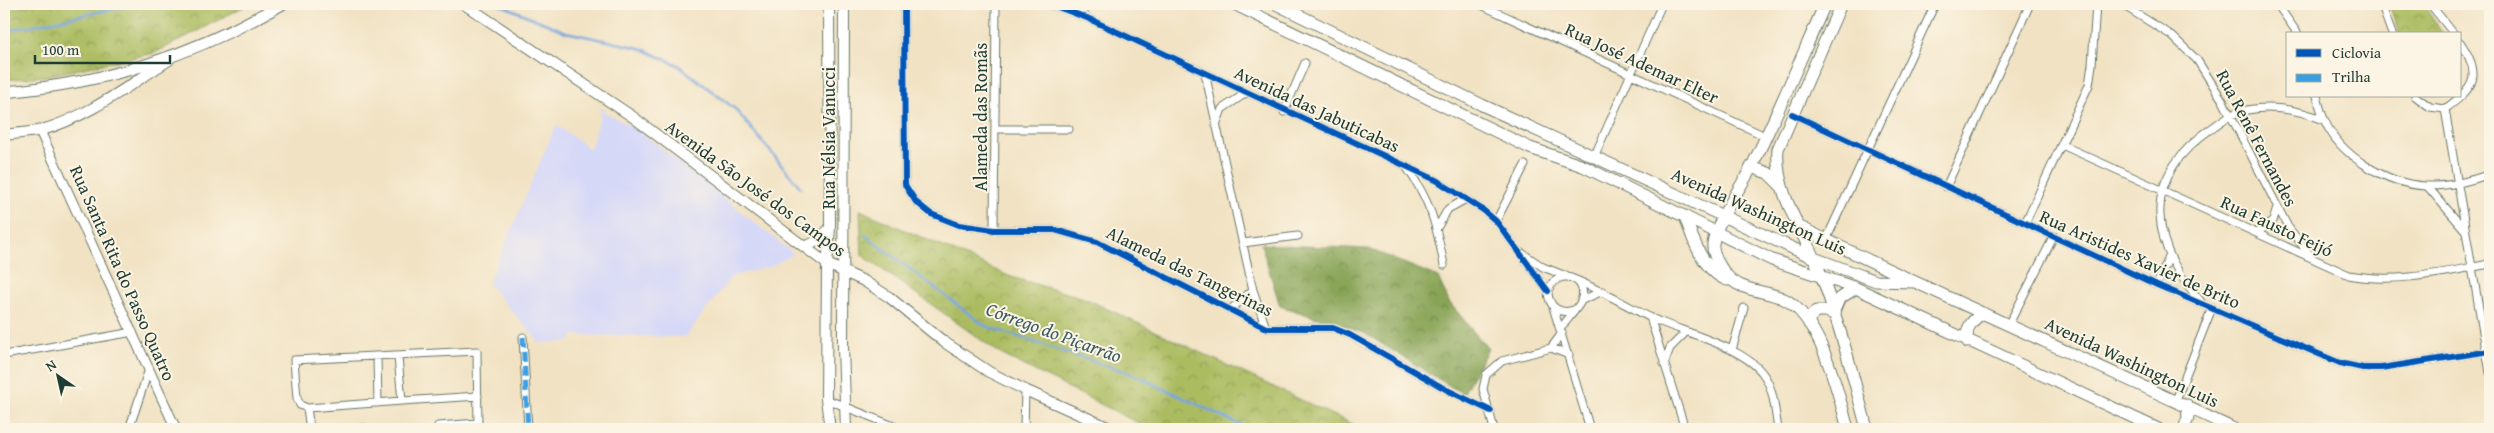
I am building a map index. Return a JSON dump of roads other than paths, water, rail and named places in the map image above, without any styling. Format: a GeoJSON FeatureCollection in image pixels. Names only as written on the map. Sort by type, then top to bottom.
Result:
{"type":"FeatureCollection","features":[{"type":"Feature","properties":{"kind":"main road"},"geometry":{"type":"LineString","coordinates":[[4,92],[35,89],[105,77],[172,58],[228,34],[282,4]]}},
{"type":"Feature","properties":{"kind":"main road","name":"Avenida São José dos Campos"},"geometry":{"type":"LineString","coordinates":[[464,4],[633,118],[826,264],[864,281],[889,298],[944,342],[989,372],[1112,429]]}},
{"type":"Feature","properties":{"kind":"main road","name":"Rua Nélsia Vanucci"},"geometry":{"type":"LineString","coordinates":[[829,4],[830,228],[826,264],[826,399],[829,427]]}},
{"type":"Feature","properties":{"kind":"main road","name":"Rua Nélsia Vanucci"},"geometry":{"type":"LineString","coordinates":[[844,4],[844,404],[846,429]]}},
{"type":"Feature","properties":{"kind":"main road","name":"Avenida Washington Luis"},"geometry":{"type":"LineString","coordinates":[[1234,4],[1530,148],[1582,166],[1685,216],[1716,234],[1772,260],[1856,288],[1968,342],[2158,429]]}},
{"type":"Feature","properties":{"kind":"main road","name":"Avenida Washington Luis"},"geometry":{"type":"LineString","coordinates":[[1276,4],[1482,106],[1725,215],[1814,258],[1876,281],[1915,282],[1982,314],[2009,324],[2176,400],[2234,429]]}},
{"type":"Feature","properties":{"kind":"main road"},"geometry":{"type":"LineString","coordinates":[[1826,4],[1751,166],[1716,234],[1713,244],[1716,258],[1724,272],[1734,282],[1741,287],[1789,302],[1809,324],[1833,374],[1848,429]]}},
{"type":"Feature","properties":{"kind":"main road"},"geometry":{"type":"LineString","coordinates":[[1841,4],[1792,114],[1778,149],[1777,163],[1782,187],[1823,278],[1867,429]]}},
{"type":"Feature","properties":{"kind":"main road"},"geometry":{"type":"LineString","coordinates":[[4,135],[40,130],[72,118],[110,98],[172,58]]}},
{"type":"Feature","properties":{"kind":"main road"},"geometry":{"type":"LineString","coordinates":[[1751,166],[1768,173],[1782,187]]}},
{"type":"Feature","properties":{"kind":"main road"},"geometry":{"type":"LineString","coordinates":[[1685,216],[1691,234],[1706,262],[1722,278],[1734,282]]}},
{"type":"Feature","properties":{"kind":"main road"},"geometry":{"type":"LineString","coordinates":[[1800,227],[1915,282]]}},
{"type":"Feature","properties":{"kind":"main road"},"geometry":{"type":"LineString","coordinates":[[805,247],[818,240],[830,228]]}},
{"type":"Feature","properties":{"kind":"main road"},"geometry":{"type":"LineString","coordinates":[[1734,242],[1753,246],[1788,260],[1795,257],[1797,250]]}},
{"type":"Feature","properties":{"kind":"main road"},"geometry":{"type":"LineString","coordinates":[[1834,313],[1839,299],[1856,288]]}},
{"type":"Feature","properties":{"kind":"main road"},"geometry":{"type":"LineString","coordinates":[[1809,324],[1808,320],[1816,311],[1834,313]]}},
{"type":"Feature","properties":{"kind":"main road"},"geometry":{"type":"LineString","coordinates":[[1968,342],[1969,325],[1982,314]]}},
{"type":"Feature","properties":{"kind":"main road"},"geometry":{"type":"LineString","coordinates":[[2184,429],[2187,423],[2187,406]]}},
{"type":"Feature","properties":{"kind":"street","name":"Alameda das Tangerinas"},"geometry":{"type":"LineString","coordinates":[[904,4],[905,185],[916,202],[931,214],[959,225],[994,230],[1055,230],[1097,242],[1266,328],[1333,328],[1447,390],[1491,411]]}},
{"type":"Feature","properties":{"kind":"street","name":"Alameda das Romãs"},"geometry":{"type":"LineString","coordinates":[[994,230],[996,4]]}},
{"type":"Feature","properties":{"kind":"street","name":"Avenida das Jabuticabas"},"geometry":{"type":"LineString","coordinates":[[1047,4],[1058,5],[1284,112],[1436,180],[1496,221],[1548,291]]}},
{"type":"Feature","properties":{"kind":"street"},"geometry":{"type":"LineString","coordinates":[[1076,4],[1086,18]]}},
{"type":"Feature","properties":{"kind":"street","name":"Rua José Ademar Elter"},"geometry":{"type":"LineString","coordinates":[[1479,4],[1765,136]]}},
{"type":"Feature","properties":{"kind":"street"},"geometry":{"type":"LineString","coordinates":[[1594,157],[1662,4]]}},
{"type":"Feature","properties":{"kind":"street"},"geometry":{"type":"LineString","coordinates":[[1826,240],[1935,4]]}},
{"type":"Feature","properties":{"kind":"street"},"geometry":{"type":"LineString","coordinates":[[1946,186],[2030,4]]}},
{"type":"Feature","properties":{"kind":"street"},"geometry":{"type":"LineString","coordinates":[[2025,223],[2089,85],[2096,4]]}},
{"type":"Feature","properties":{"kind":"street","name":"Rua Renê Fernandes"},"geometry":{"type":"LineString","coordinates":[[2121,4],[2154,22],[2185,47],[2209,78],[2231,116],[2277,208],[2288,227],[2311,257]]}},
{"type":"Feature","properties":{"kind":"street"},"geometry":{"type":"LineString","coordinates":[[2277,4],[2297,32]]}},
{"type":"Feature","properties":{"kind":"street"},"geometry":{"type":"LineString","coordinates":[[2381,4],[2391,32]]}},
{"type":"Feature","properties":{"kind":"street"},"geometry":{"type":"LineString","coordinates":[[2430,4],[2452,32]]}},
{"type":"Feature","properties":{"kind":"street"},"geometry":{"type":"LineString","coordinates":[[2462,45],[2472,60],[2475,71],[2471,83],[2462,95]]}},
{"type":"Feature","properties":{"kind":"street"},"geometry":{"type":"LineString","coordinates":[[1284,112],[1305,64]]}},
{"type":"Feature","properties":{"kind":"street"},"geometry":{"type":"LineString","coordinates":[[1205,73],[1253,290],[1266,328]]}},
{"type":"Feature","properties":{"kind":"street"},"geometry":{"type":"LineString","coordinates":[[1216,125],[1222,108],[1246,93]]}},
{"type":"Feature","properties":{"kind":"street"},"geometry":{"type":"LineString","coordinates":[[2318,98],[2324,120],[2351,155],[2367,166],[2408,184],[2427,186],[2458,183],[2490,174]]}},
{"type":"Feature","properties":{"kind":"street"},"geometry":{"type":"LineString","coordinates":[[2418,98],[2430,107],[2445,109],[2460,98]]}},
{"type":"Feature","properties":{"kind":"street"},"geometry":{"type":"LineString","coordinates":[[2204,305],[2174,267],[2169,256],[2160,215],[2162,190],[2184,150],[2195,140],[2231,116],[2271,108],[2290,110],[2324,120]]}},
{"type":"Feature","properties":{"kind":"street"},"geometry":{"type":"LineString","coordinates":[[2445,109],[2471,267],[2488,351],[2490,373]]}},
{"type":"Feature","properties":{"kind":"street","name":"Rua Aristides Xavier de Brito"},"geometry":{"type":"LineString","coordinates":[[1792,114],[2157,284],[2340,364],[2363,368],[2381,368],[2488,351]]}},
{"type":"Feature","properties":{"kind":"street"},"geometry":{"type":"LineString","coordinates":[[995,129],[1068,129]]}},
{"type":"Feature","properties":{"kind":"street","name":"Rua Santa Rita do Passo Quatro"},"geometry":{"type":"LineString","coordinates":[[40,130],[176,429]]}},
{"type":"Feature","properties":{"kind":"street","name":"Rua Fausto Feijó"},"geometry":{"type":"LineString","coordinates":[[2062,145],[2349,275],[2369,279],[2388,279],[2490,264]]}},
{"type":"Feature","properties":{"kind":"street"},"geometry":{"type":"LineString","coordinates":[[1496,221],[1525,165]]}},
{"type":"Feature","properties":{"kind":"street"},"geometry":{"type":"LineString","coordinates":[[1406,168],[1422,190],[1437,228],[1444,265]]}},
{"type":"Feature","properties":{"kind":"street"},"geometry":{"type":"LineString","coordinates":[[2427,186],[2465,230]]}},
{"type":"Feature","properties":{"kind":"street"},"geometry":{"type":"LineString","coordinates":[[1437,228],[1448,209],[1466,199]]}},
{"type":"Feature","properties":{"kind":"street"},"geometry":{"type":"LineString","coordinates":[[2257,233],[2273,221],[2277,208]]}},
{"type":"Feature","properties":{"kind":"street"},"geometry":{"type":"LineString","coordinates":[[1243,243],[1298,236]]}},
{"type":"Feature","properties":{"kind":"street"},"geometry":{"type":"LineString","coordinates":[[2009,324],[2054,236]]}},
{"type":"Feature","properties":{"kind":"street"},"geometry":{"type":"LineString","coordinates":[[1518,250],[1543,267],[1604,291],[1650,317],[1685,333],[1732,350],[1754,363],[1765,375],[1770,387],[1778,429]]}},
{"type":"Feature","properties":{"kind":"street"},"geometry":{"type":"LineString","coordinates":[[2157,284],[2169,256]]}},
{"type":"Feature","properties":{"kind":"street"},"geometry":{"type":"LineString","coordinates":[[1568,277],[1555,280],[1548,291],[1549,302],[1553,307],[1569,355],[1590,429]]}},
{"type":"Feature","properties":{"kind":"street"},"geometry":{"type":"LineString","coordinates":[[1576,280],[1582,289],[1582,300]]}},
{"type":"Feature","properties":{"kind":"street"},"geometry":{"type":"LineString","coordinates":[[1230,310],[1253,290]]}},
{"type":"Feature","properties":{"kind":"street"},"geometry":{"type":"LineString","coordinates":[[1551,348],[1573,310],[1582,300],[1604,291]]}},
{"type":"Feature","properties":{"kind":"street"},"geometry":{"type":"LineString","coordinates":[[1553,307],[1562,312],[1573,310]]}},
{"type":"Feature","properties":{"kind":"street"},"geometry":{"type":"LineString","coordinates":[[1732,350],[1744,308]]}},
{"type":"Feature","properties":{"kind":"street"},"geometry":{"type":"LineString","coordinates":[[2176,400],[2212,308]]}},
{"type":"Feature","properties":{"kind":"street"},"geometry":{"type":"LineString","coordinates":[[1650,317],[1685,429]]}},
{"type":"Feature","properties":{"kind":"street"},"geometry":{"type":"LineString","coordinates":[[4,355],[133,332]]}},
{"type":"Feature","properties":{"kind":"street"},"geometry":{"type":"LineString","coordinates":[[1664,364],[1670,348],[1685,333]]}},
{"type":"Feature","properties":{"kind":"street"},"geometry":{"type":"LineString","coordinates":[[523,338],[528,429]]}},
{"type":"Feature","properties":{"kind":"street"},"geometry":{"type":"LineString","coordinates":[[1494,429],[1491,411],[1483,390],[1486,375],[1492,369],[1502,361],[1551,348],[1569,355]]}},
{"type":"Feature","properties":{"kind":"street"},"geometry":{"type":"LineString","coordinates":[[438,426],[478,426],[478,396],[476,351],[398,357],[294,360],[297,398],[300,406],[307,408],[478,396]]}},
{"type":"Feature","properties":{"kind":"street"},"geometry":{"type":"LineString","coordinates":[[377,357],[378,403]]}},
{"type":"Feature","properties":{"kind":"street"},"geometry":{"type":"LineString","coordinates":[[398,357],[402,401]]}},
{"type":"Feature","properties":{"kind":"street"},"geometry":{"type":"LineString","coordinates":[[129,429],[149,369]]}},
{"type":"Feature","properties":{"kind":"street"},"geometry":{"type":"LineString","coordinates":[[1024,429],[1025,390]]}},
{"type":"Feature","properties":{"kind":"street"},"geometry":{"type":"LineString","coordinates":[[826,399],[844,404],[901,429]]}},
{"type":"Feature","properties":{"kind":"street"},"geometry":{"type":"LineString","coordinates":[[307,408],[310,429]]}},
{"type":"Feature","properties":{"kind":"street"},"geometry":{"type":"LineString","coordinates":[[353,429],[364,428]]}},
{"type":"Feature","properties":{"kind":"waterway","name":"Córrego do Piçarrão"},"geometry":{"type":"LineString","coordinates":[[4,31],[138,4]]}},
{"type":"Feature","properties":{"kind":"waterway","name":"Córrego do Piçarrão"},"geometry":{"type":"LineString","coordinates":[[499,4],[566,32],[640,48],[678,65],[735,109],[801,188]]}},
{"type":"Feature","properties":{"kind":"waterway","name":"Córrego do Piçarrão"},"geometry":{"type":"LineString","coordinates":[[865,235],[985,326],[1135,375],[1249,429]]}}]}
